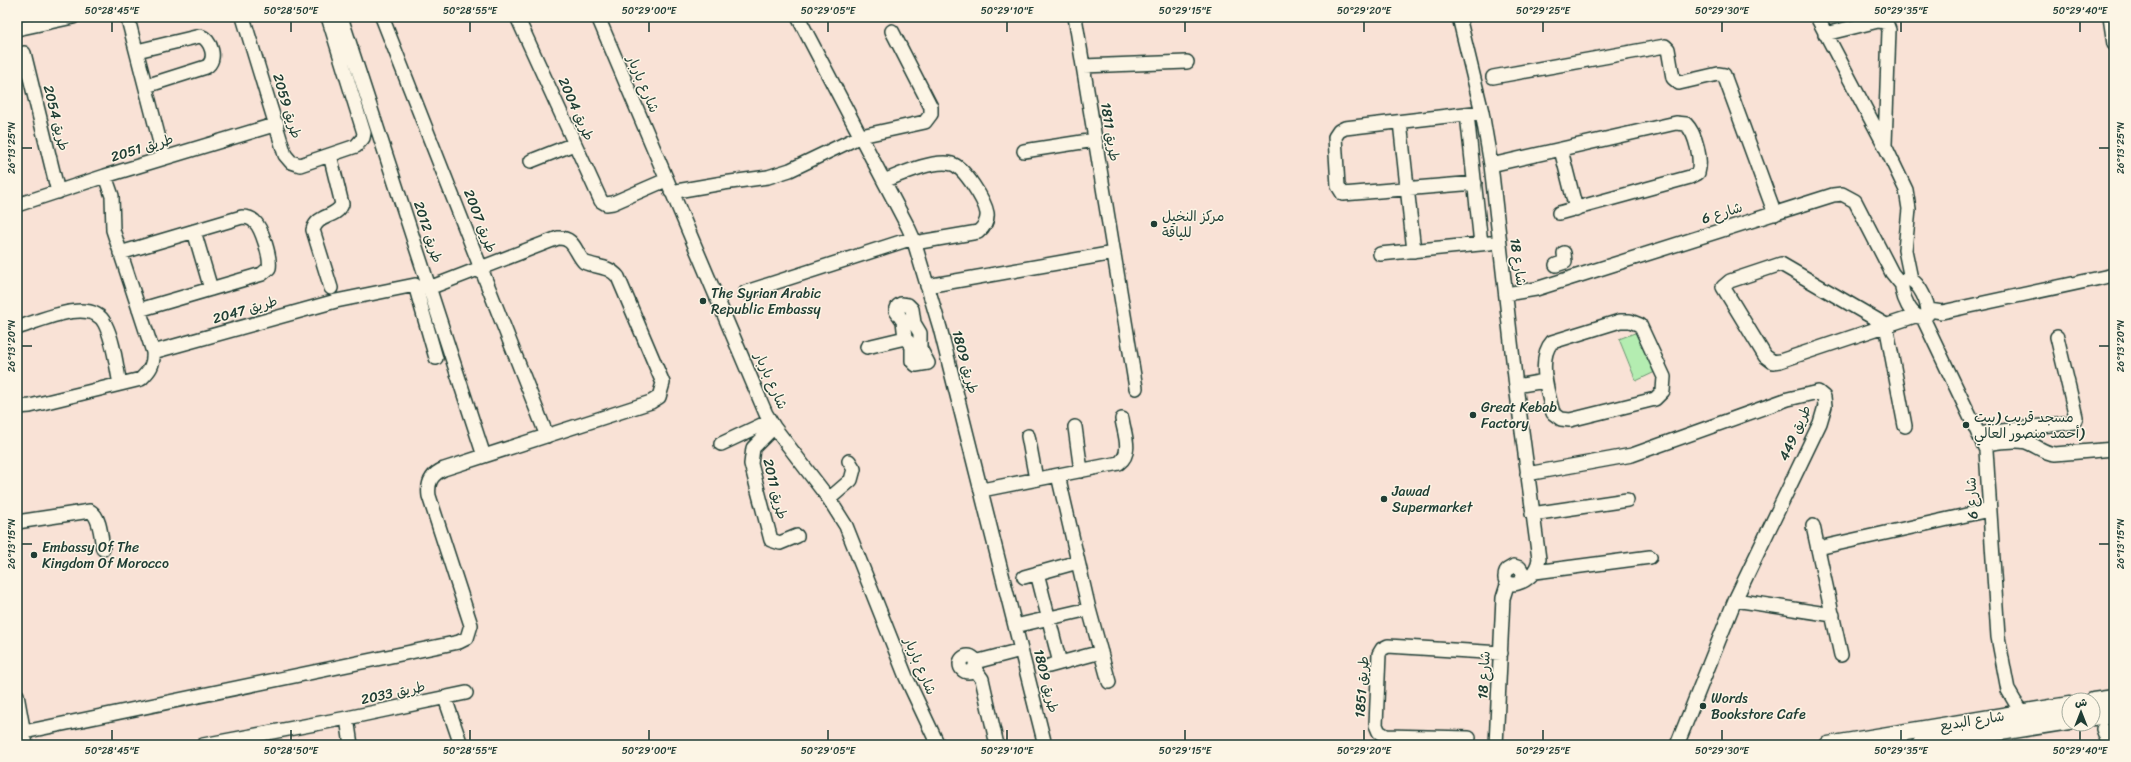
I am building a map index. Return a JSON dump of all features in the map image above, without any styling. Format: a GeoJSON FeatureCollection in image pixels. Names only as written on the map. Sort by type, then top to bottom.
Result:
{"type":"FeatureCollection","features":[{"type":"Feature","properties":{"kind":"main road"},"geometry":{"type":"LineString","coordinates":[[2101,700],[2114,698]]}},
{"type":"Feature","properties":{"kind":"main road","name":"شارع البديع"},"geometry":{"type":"LineString","coordinates":[[1828,745],[2061,706]]}},
{"type":"Feature","properties":{"kind":"main road"},"geometry":{"type":"LineString","coordinates":[[2101,721],[2114,714]]}},
{"type":"Feature","properties":{"kind":"main road","name":"شارع البديع"},"geometry":{"type":"LineString","coordinates":[[1920,745],[1963,741],[2061,723]]}},
{"type":"Feature","properties":{"kind":"street"},"geometry":{"type":"LineString","coordinates":[[17,29],[47,20],[73,17]]}},
{"type":"Feature","properties":{"kind":"street","name":"طريق 2059"},"geometry":{"type":"LineString","coordinates":[[243,17],[285,155],[290,162],[300,165],[356,146],[363,138],[364,133],[328,17]]}},
{"type":"Feature","properties":{"kind":"street","name":"طريق 2012"},"geometry":{"type":"LineString","coordinates":[[341,17],[484,456]]}},
{"type":"Feature","properties":{"kind":"street","name":"طريق 2007"},"geometry":{"type":"LineString","coordinates":[[382,17],[547,436]]}},
{"type":"Feature","properties":{"kind":"street","name":"طريق 2004"},"geometry":{"type":"LineString","coordinates":[[517,17],[598,198],[606,204],[613,203],[666,180]]}},
{"type":"Feature","properties":{"kind":"street","name":"شارع باربار"},"geometry":{"type":"LineString","coordinates":[[598,17],[671,192],[772,424],[830,499],[851,536],[906,677],[938,745]]}},
{"type":"Feature","properties":{"kind":"street","name":"طريق 1809"},"geometry":{"type":"LineString","coordinates":[[798,17],[861,136],[913,241],[940,328],[1045,745]]}},
{"type":"Feature","properties":{"kind":"street","name":"طريق 1811"},"geometry":{"type":"LineString","coordinates":[[1075,17],[1136,388]]}},
{"type":"Feature","properties":{"kind":"street","name":"شارع 18"},"geometry":{"type":"LineString","coordinates":[[1459,17],[1482,112],[1491,165],[1516,386],[1538,552],[1538,566],[1535,572]]}},
{"type":"Feature","properties":{"kind":"street"},"geometry":{"type":"LineString","coordinates":[[1817,17],[1885,146],[1908,196],[1910,209],[1905,250],[1906,281],[1901,289],[1908,303],[1922,315]]}},
{"type":"Feature","properties":{"kind":"street"},"geometry":{"type":"LineString","coordinates":[[2110,17],[2114,44]]}},
{"type":"Feature","properties":{"kind":"street"},"geometry":{"type":"LineString","coordinates":[[1825,34],[1878,21],[1886,22],[1889,30],[1885,146]]}},
{"type":"Feature","properties":{"kind":"street"},"geometry":{"type":"LineString","coordinates":[[129,22],[164,158]]}},
{"type":"Feature","properties":{"kind":"street"},"geometry":{"type":"LineString","coordinates":[[671,192],[774,176],[861,136],[922,123],[928,120],[931,114],[931,107],[892,31]]}},
{"type":"Feature","properties":{"kind":"street"},"geometry":{"type":"LineString","coordinates":[[137,51],[197,36],[207,40],[213,56],[212,62],[206,67],[146,86]]}},
{"type":"Feature","properties":{"kind":"street"},"geometry":{"type":"LineString","coordinates":[[1493,77],[1665,46],[1668,49],[1673,78],[1676,82],[1679,83],[1718,74],[1724,75],[1775,214]]}},
{"type":"Feature","properties":{"kind":"street","name":"طريق 2054"},"geometry":{"type":"LineString","coordinates":[[24,52],[58,192]]}},
{"type":"Feature","properties":{"kind":"street"},"geometry":{"type":"LineString","coordinates":[[1083,66],[1187,62]]}},
{"type":"Feature","properties":{"kind":"street"},"geometry":{"type":"LineString","coordinates":[[1475,183],[1346,195],[1340,192],[1338,186],[1335,137],[1339,131],[1345,128],[1482,112]]}},
{"type":"Feature","properties":{"kind":"street"},"geometry":{"type":"LineString","coordinates":[[1467,114],[1481,244]]}},
{"type":"Feature","properties":{"kind":"street"},"geometry":{"type":"LineString","coordinates":[[1400,122],[1414,250]]}},
{"type":"Feature","properties":{"kind":"street"},"geometry":{"type":"LineString","coordinates":[[1491,165],[1676,123],[1686,124],[1691,129],[1700,165],[1698,173],[1690,177],[1560,213]]}},
{"type":"Feature","properties":{"kind":"street","name":"طريق 2051"},"geometry":{"type":"LineString","coordinates":[[17,205],[276,124]]}},
{"type":"Feature","properties":{"kind":"street"},"geometry":{"type":"LineString","coordinates":[[1024,151],[1095,140]]}},
{"type":"Feature","properties":{"kind":"street"},"geometry":{"type":"LineString","coordinates":[[531,161],[574,144]]}},
{"type":"Feature","properties":{"kind":"street"},"geometry":{"type":"LineString","coordinates":[[1561,150],[1576,209]]}},
{"type":"Feature","properties":{"kind":"street"},"geometry":{"type":"LineString","coordinates":[[330,155],[342,204],[338,210],[320,219],[313,230],[331,288]]}},
{"type":"Feature","properties":{"kind":"street"},"geometry":{"type":"LineString","coordinates":[[746,292],[913,241],[978,232],[987,219],[986,209],[966,173],[952,164],[941,164],[915,169],[884,181]]}},
{"type":"Feature","properties":{"kind":"street"},"geometry":{"type":"LineString","coordinates":[[17,407],[30,406],[141,379],[154,363],[153,352],[112,225],[112,196],[106,176]]}},
{"type":"Feature","properties":{"kind":"street","name":"شارع 6"},"geometry":{"type":"LineString","coordinates":[[1506,294],[1529,291],[1837,194],[1851,198],[1857,205],[1894,276],[1906,281]]}},
{"type":"Feature","properties":{"kind":"street"},"geometry":{"type":"LineString","coordinates":[[120,253],[238,218],[247,217],[258,225],[270,258],[268,268],[262,274],[139,310]]}},
{"type":"Feature","properties":{"kind":"street"},"geometry":{"type":"LineString","coordinates":[[194,231],[211,289]]}},
{"type":"Feature","properties":{"kind":"street"},"geometry":{"type":"LineString","coordinates":[[24,732],[463,640],[470,634],[471,625],[430,496],[430,479],[439,471],[651,402],[660,397],[663,388],[662,379],[618,277],[613,271],[606,267],[584,262],[570,240],[564,237],[430,288]]}},
{"type":"Feature","properties":{"kind":"street"},"geometry":{"type":"LineString","coordinates":[[1380,254],[1499,242]]}},
{"type":"Feature","properties":{"kind":"street"},"geometry":{"type":"LineString","coordinates":[[928,286],[1114,252]]}},
{"type":"Feature","properties":{"kind":"street"},"geometry":{"type":"LineString","coordinates":[[1562,260],[1571,278]]}},
{"type":"Feature","properties":{"kind":"street"},"geometry":{"type":"LineString","coordinates":[[1905,426],[1886,325],[1781,264],[1730,281],[1723,287],[1765,356],[1773,362],[1780,362],[1886,325],[1922,315],[1942,312],[2114,274]]}},
{"type":"Feature","properties":{"kind":"street"},"geometry":{"type":"LineString","coordinates":[[1906,281],[1915,282],[1922,296],[1922,315]]}},
{"type":"Feature","properties":{"kind":"street","name":"طريق 2047"},"geometry":{"type":"LineString","coordinates":[[153,352],[336,301],[415,285],[436,358]]}},
{"type":"Feature","properties":{"kind":"street"},"geometry":{"type":"LineString","coordinates":[[1908,303],[1922,296]]}},
{"type":"Feature","properties":{"kind":"street"},"geometry":{"type":"LineString","coordinates":[[17,328],[80,310],[92,312],[102,319],[105,324],[120,384]]}},
{"type":"Feature","properties":{"kind":"street","name":"شارع 6"},"geometry":{"type":"LineString","coordinates":[[1922,315],[1981,439],[1987,457],[1989,510],[1998,637],[2008,690],[2015,702],[2024,712]]}},
{"type":"Feature","properties":{"kind":"street"},"geometry":{"type":"LineString","coordinates":[[1620,321],[1630,321],[1640,325],[1664,377],[1662,391],[1655,399],[1570,420],[1561,419],[1553,413],[1545,381],[1547,347],[1552,342],[1620,321]]}},
{"type":"Feature","properties":{"kind":"street"},"geometry":{"type":"LineString","coordinates":[[909,322],[914,341],[933,362]]}},
{"type":"Feature","properties":{"kind":"street"},"geometry":{"type":"LineString","coordinates":[[867,347],[914,341],[940,328]]}},
{"type":"Feature","properties":{"kind":"street"},"geometry":{"type":"LineString","coordinates":[[1981,439],[2074,422],[2076,417],[2057,337]]}},
{"type":"Feature","properties":{"kind":"street"},"geometry":{"type":"LineString","coordinates":[[1516,386],[1545,381]]}},
{"type":"Feature","properties":{"kind":"street","name":"طريق 449"},"geometry":{"type":"LineString","coordinates":[[1527,474],[1632,455],[1788,399],[1818,392],[1824,397],[1825,406],[1820,423],[1735,600],[1677,745]]}},
{"type":"Feature","properties":{"kind":"street"},"geometry":{"type":"LineString","coordinates":[[17,413],[30,406]]}},
{"type":"Feature","properties":{"kind":"street"},"geometry":{"type":"LineString","coordinates":[[982,490],[1116,464],[1125,458],[1127,447],[1122,419]]}},
{"type":"Feature","properties":{"kind":"street"},"geometry":{"type":"LineString","coordinates":[[720,444],[772,424]]}},
{"type":"Feature","properties":{"kind":"street","name":"طريق 2011"},"geometry":{"type":"LineString","coordinates":[[772,424],[753,448],[750,456],[751,464],[771,540],[780,543],[797,536]]}},
{"type":"Feature","properties":{"kind":"street"},"geometry":{"type":"LineString","coordinates":[[1075,427],[1081,471]]}},
{"type":"Feature","properties":{"kind":"street"},"geometry":{"type":"LineString","coordinates":[[1028,436],[1036,479]]}},
{"type":"Feature","properties":{"kind":"street"},"geometry":{"type":"LineString","coordinates":[[1981,439],[2031,444],[2046,453],[2055,454],[2114,449]]}},
{"type":"Feature","properties":{"kind":"street"},"geometry":{"type":"LineString","coordinates":[[830,499],[852,480],[854,469],[849,461]]}},
{"type":"Feature","properties":{"kind":"street"},"geometry":{"type":"LineString","coordinates":[[1058,475],[1089,609],[1109,682]]}},
{"type":"Feature","properties":{"kind":"street"},"geometry":{"type":"LineString","coordinates":[[1532,514],[1627,500]]}},
{"type":"Feature","properties":{"kind":"street"},"geometry":{"type":"LineString","coordinates":[[1818,548],[1989,510]]}},
{"type":"Feature","properties":{"kind":"street"},"geometry":{"type":"LineString","coordinates":[[17,522],[90,511],[94,514],[98,522],[103,549]]}},
{"type":"Feature","properties":{"kind":"street"},"geometry":{"type":"LineString","coordinates":[[1813,526],[1841,655]]}},
{"type":"Feature","properties":{"kind":"street"},"geometry":{"type":"LineString","coordinates":[[1517,579],[1538,552]]}},
{"type":"Feature","properties":{"kind":"street"},"geometry":{"type":"LineString","coordinates":[[1517,579],[1535,572],[1650,557]]}},
{"type":"Feature","properties":{"kind":"street"},"geometry":{"type":"LineString","coordinates":[[1024,577],[1078,562]]}},
{"type":"Feature","properties":{"kind":"street","name":"طريق 1809"},"geometry":{"type":"LineString","coordinates":[[1037,573],[1048,618],[1055,665],[1101,652]]}},
{"type":"Feature","properties":{"kind":"street","name":"شارع 18"},"geometry":{"type":"LineString","coordinates":[[1496,745],[1504,592],[1517,579]]}},
{"type":"Feature","properties":{"kind":"street"},"geometry":{"type":"LineString","coordinates":[[1735,600],[1833,615]]}},
{"type":"Feature","properties":{"kind":"street"},"geometry":{"type":"LineString","coordinates":[[1015,626],[1089,609]]}},
{"type":"Feature","properties":{"kind":"street","name":"طريق 1851"},"geometry":{"type":"LineString","coordinates":[[1469,738],[1386,736],[1379,732],[1376,725],[1379,654],[1382,649],[1388,646],[1501,653]]}},
{"type":"Feature","properties":{"kind":"street"},"geometry":{"type":"LineString","coordinates":[[997,745],[982,679],[975,665],[1021,650]]}},
{"type":"Feature","properties":{"kind":"street","name":"شارع 6"},"geometry":{"type":"LineString","coordinates":[[2003,716],[2008,690]]}},
{"type":"Feature","properties":{"kind":"street","name":"طريق 2033"},"geometry":{"type":"LineString","coordinates":[[203,745],[263,740],[347,718],[466,693]]}},
{"type":"Feature","properties":{"kind":"street"},"geometry":{"type":"LineString","coordinates":[[17,695],[18,710],[26,745]]}},
{"type":"Feature","properties":{"kind":"street","name":"طريق 2033"},"geometry":{"type":"LineString","coordinates":[[445,698],[461,745]]}},
{"type":"Feature","properties":{"kind":"street","name":"طريق 2033"},"geometry":{"type":"LineString","coordinates":[[347,718],[351,745]]}},
{"type":"Feature","properties":{"kind":"street"},"geometry":{"type":"LineString","coordinates":[[2101,729],[2109,745]]}},
{"type":"Feature","properties":{"kind":"green space"},"geometry":{"type":"Polygon","coordinates":[[[1640,331],[1655,372],[1636,381],[1619,339],[1640,331]]]}},
{"type":"Feature","properties":{"kind":"place","name":"مركز النخيل للياقة"},"geometry":{"type":"Point","coordinates":[1154,224]}},
{"type":"Feature","properties":{"kind":"place","name":"The Syrian Arabic Republic Embassy"},"geometry":{"type":"Point","coordinates":[703,301]}},
{"type":"Feature","properties":{"kind":"place","name":"Great Kebab Factory"},"geometry":{"type":"Point","coordinates":[1473,415]}},
{"type":"Feature","properties":{"kind":"place","name":"مسجد قريب (بيت أحمد منصور العالي)"},"geometry":{"type":"Point","coordinates":[1966,425]}},
{"type":"Feature","properties":{"kind":"place","name":"Jawad Supermarket"},"geometry":{"type":"Point","coordinates":[1384,499]}},
{"type":"Feature","properties":{"kind":"place","name":"Embassy Of The Kingdom Of Morocco"},"geometry":{"type":"Point","coordinates":[34,555]}},
{"type":"Feature","properties":{"kind":"place","name":"Words Bookstore Cafe"},"geometry":{"type":"Point","coordinates":[1703,706]}}]}
